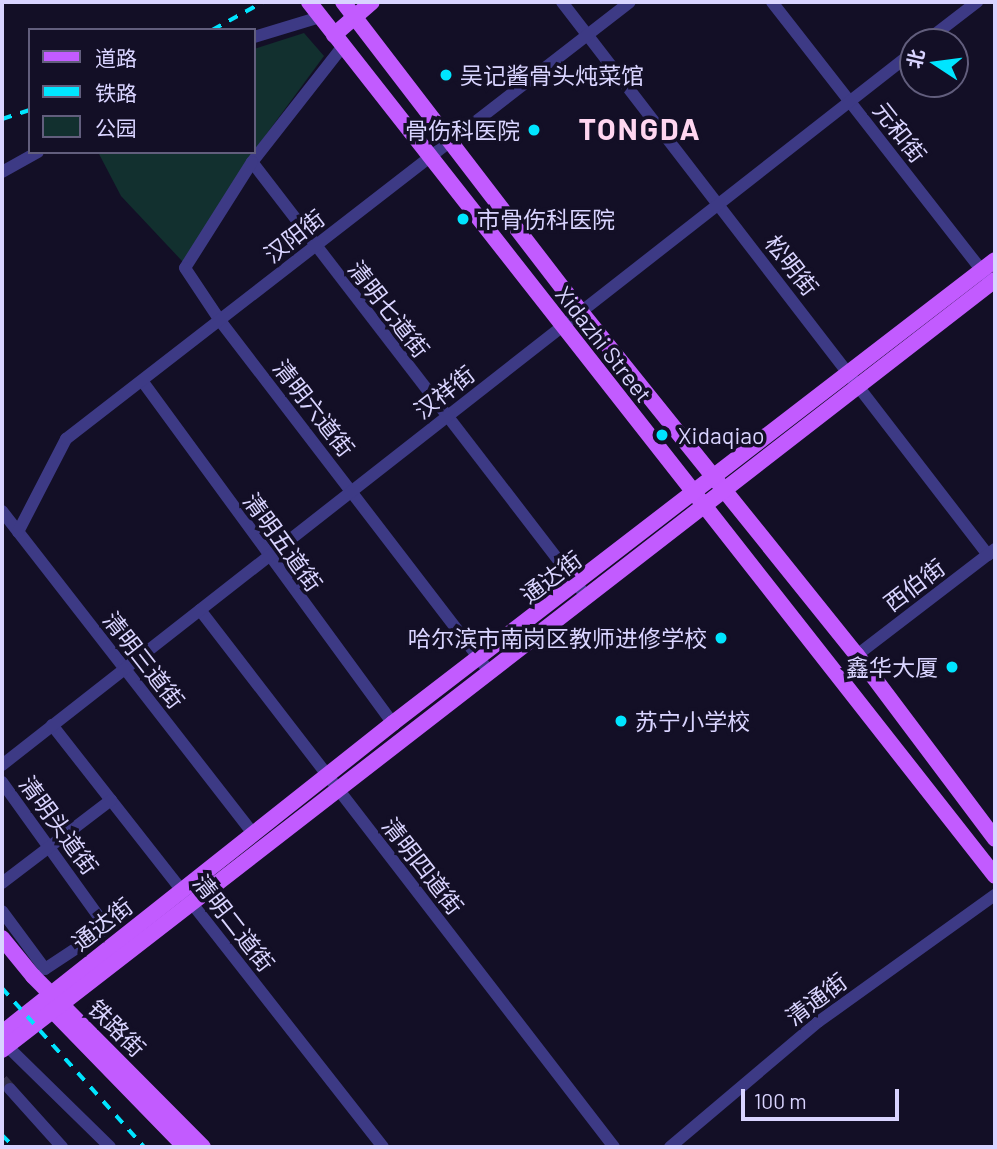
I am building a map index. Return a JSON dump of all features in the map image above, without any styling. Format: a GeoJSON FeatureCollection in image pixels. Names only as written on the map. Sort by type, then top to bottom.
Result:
{"type":"FeatureCollection","features":[{"type":"Feature","properties":{"kind":"main road"},"geometry":{"type":"LineString","coordinates":[[313,8],[344,2]]}},
{"type":"Feature","properties":{"kind":"main road","name":"Xidazhi Street"},"geometry":{"type":"LineString","coordinates":[[344,2],[580,312],[857,655],[995,838]]}},
{"type":"Feature","properties":{"kind":"main road"},"geometry":{"type":"LineString","coordinates":[[339,41],[372,2]]}},
{"type":"Feature","properties":{"kind":"main road","name":"Xidazhi Street"},"geometry":{"type":"LineString","coordinates":[[313,8],[698,503],[995,876]]}},
{"type":"Feature","properties":{"kind":"main road","name":"通达街"},"geometry":{"type":"LineString","coordinates":[[3,1043],[332,782],[992,276]]}},
{"type":"Feature","properties":{"kind":"main road","name":"通达街"},"geometry":{"type":"LineString","coordinates":[[186,897],[253,834],[332,782],[393,723],[485,665]]}},
{"type":"Feature","properties":{"kind":"main road","name":"铁路街"},"geometry":{"type":"LineString","coordinates":[[2,938],[33,976],[203,1147]]}},
{"type":"Feature","properties":{"kind":"main road","name":"铁路街"},"geometry":{"type":"LineString","coordinates":[[2,953],[129,1094],[185,1147]]}},
{"type":"Feature","properties":{"kind":"street","name":"松明街"},"geometry":{"type":"LineString","coordinates":[[562,2],[854,381],[992,552]]}},
{"type":"Feature","properties":{"kind":"street","name":"汉阳街"},"geometry":{"type":"LineString","coordinates":[[18,532],[66,439],[221,322],[314,246],[631,2]]}},
{"type":"Feature","properties":{"kind":"street","name":"元和街"},"geometry":{"type":"LineString","coordinates":[[772,2],[992,276]]}},
{"type":"Feature","properties":{"kind":"street"},"geometry":{"type":"LineString","coordinates":[[943,28],[977,2]]}},
{"type":"Feature","properties":{"kind":"street"},"geometry":{"type":"LineString","coordinates":[[256,36],[313,8]]}},
{"type":"Feature","properties":{"kind":"street"},"geometry":{"type":"LineString","coordinates":[[252,162],[339,41]]}},
{"type":"Feature","properties":{"kind":"street","name":"汉祥街"},"geometry":{"type":"LineString","coordinates":[[2,765],[899,63]]}},
{"type":"Feature","properties":{"kind":"street"},"geometry":{"type":"LineString","coordinates":[[2,172],[34,154]]}},
{"type":"Feature","properties":{"kind":"street","name":"清明七道街"},"geometry":{"type":"LineString","coordinates":[[252,162],[582,591]]}},
{"type":"Feature","properties":{"kind":"street","name":"清明六道街"},"geometry":{"type":"LineString","coordinates":[[252,162],[185,268],[221,322],[485,665]]}},
{"type":"Feature","properties":{"kind":"street","name":"清明五道街"},"geometry":{"type":"LineString","coordinates":[[143,382],[267,557],[393,723]]}},
{"type":"Feature","properties":{"kind":"street","name":"清明三道街"},"geometry":{"type":"LineString","coordinates":[[2,511],[253,834]]}},
{"type":"Feature","properties":{"kind":"street","name":"西伯街"},"geometry":{"type":"LineString","coordinates":[[857,655],[992,552]]}},
{"type":"Feature","properties":{"kind":"street","name":"清明四道街"},"geometry":{"type":"LineString","coordinates":[[200,610],[614,1147]]}},
{"type":"Feature","properties":{"kind":"street","name":"清明二道街"},"geometry":{"type":"LineString","coordinates":[[52,725],[383,1147]]}},
{"type":"Feature","properties":{"kind":"street","name":"清明头道街"},"geometry":{"type":"LineString","coordinates":[[2,782],[107,928],[45,969],[2,911]]}},
{"type":"Feature","properties":{"kind":"street"},"geometry":{"type":"LineString","coordinates":[[2,883],[111,800]]}},
{"type":"Feature","properties":{"kind":"street","name":"清通街"},"geometry":{"type":"LineString","coordinates":[[670,1147],[818,1022],[995,895]]}},
{"type":"Feature","properties":{"kind":"street"},"geometry":{"type":"LineString","coordinates":[[3,1043],[110,1147]]}},
{"type":"Feature","properties":{"kind":"street"},"geometry":{"type":"LineString","coordinates":[[10,1089],[62,1147]]}},
{"type":"Feature","properties":{"kind":"green space"},"geometry":{"type":"Polygon","coordinates":[[[304,33],[324,56],[256,148],[256,48],[304,33]]]}},
{"type":"Feature","properties":{"kind":"green space"},"geometry":{"type":"Polygon","coordinates":[[[99,154],[252,154],[183,262],[121,196],[99,154]]]}},
{"type":"Feature","properties":{"kind":"tunnel"},"geometry":{"type":"LineString","coordinates":[[2,1080],[10,1089]]}},
{"type":"Feature","properties":{"kind":"railway"},"geometry":{"type":"LineString","coordinates":[[216,28],[263,2]]}},
{"type":"Feature","properties":{"kind":"railway"},"geometry":{"type":"LineString","coordinates":[[2,119],[28,111]]}},
{"type":"Feature","properties":{"kind":"railway"},"geometry":{"type":"LineString","coordinates":[[2,988],[144,1147]]}},
{"type":"Feature","properties":{"kind":"railway"},"geometry":{"type":"LineString","coordinates":[[2,1135],[14,1147]]}},
{"type":"Feature","properties":{"kind":"place","name":"吴记酱骨头炖菜馆"},"geometry":{"type":"Point","coordinates":[446,75]}},
{"type":"Feature","properties":{"kind":"place","name":"骨伤科医院"},"geometry":{"type":"Point","coordinates":[534,130]}},
{"type":"Feature","properties":{"kind":"place","name":"市骨伤科医院"},"geometry":{"type":"Point","coordinates":[463,219]}},
{"type":"Feature","properties":{"kind":"place","name":"Xidaqiao"},"geometry":{"type":"Point","coordinates":[662,435]}},
{"type":"Feature","properties":{"kind":"place","name":"哈尔滨市南岗区教师进修学校"},"geometry":{"type":"Point","coordinates":[721,638]}},
{"type":"Feature","properties":{"kind":"place","name":"鑫华大厦"},"geometry":{"type":"Point","coordinates":[952,667]}},
{"type":"Feature","properties":{"kind":"place","name":"苏宁小学校"},"geometry":{"type":"Point","coordinates":[621,721]}},
{"type":"Feature","properties":{"kind":"district","name":"TONGDA"},"geometry":{"type":"Point","coordinates":[640,128]}}]}
